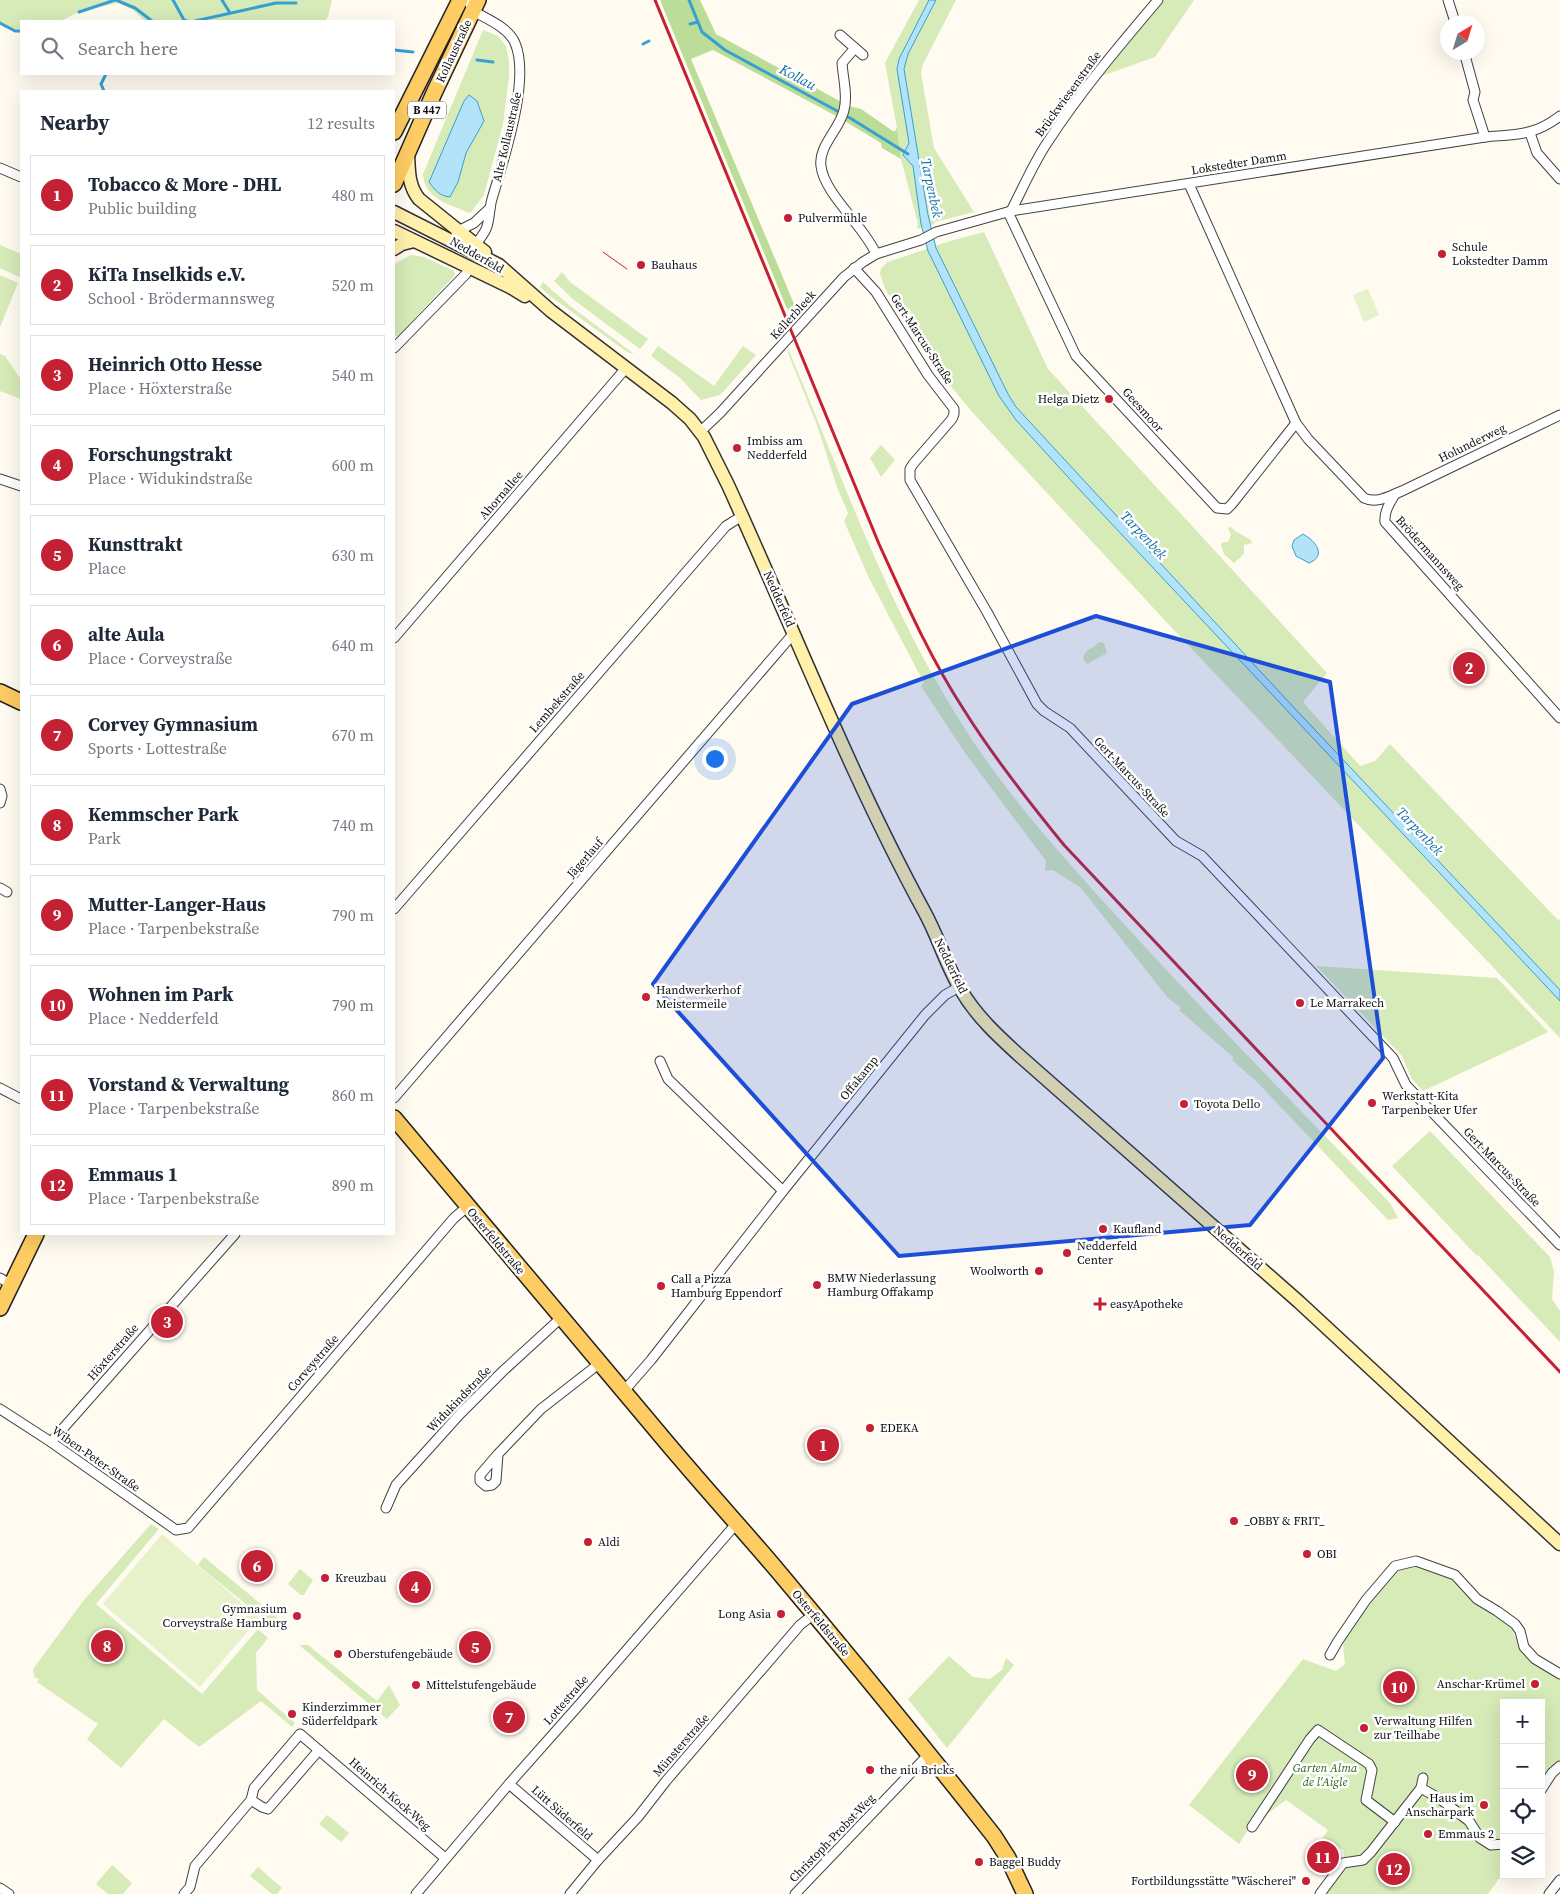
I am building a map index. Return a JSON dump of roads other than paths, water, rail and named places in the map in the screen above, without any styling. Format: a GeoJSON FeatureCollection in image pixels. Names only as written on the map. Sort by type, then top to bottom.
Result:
{"type":"FeatureCollection","features":[{"type":"Feature","properties":{"kind":"main road","name":"Kollaustraße"},"geometry":{"type":"LineString","coordinates":[[395,130],[460,0]]}},
{"type":"Feature","properties":{"kind":"main road","name":"Kollaustraße"},"geometry":{"type":"LineString","coordinates":[[395,182],[473,4]]}},
{"type":"Feature","properties":{"kind":"main road"},"geometry":{"type":"LineString","coordinates":[[408,151],[409,180],[415,193],[426,205],[460,231],[473,247],[466,256],[455,260]]}},
{"type":"Feature","properties":{"kind":"main road","name":"Nedderfeld"},"geometry":{"type":"LineString","coordinates":[[395,212],[437,233],[473,247],[499,265],[551,311],[678,407],[700,432],[712,451],[742,516],[877,819],[927,917],[959,987],[971,1005],[1001,1038],[1302,1305],[1560,1544]]}},
{"type":"Feature","properties":{"kind":"main road","name":"Nedderfeld"},"geometry":{"type":"LineString","coordinates":[[395,232],[510,287],[551,311]]}},
{"type":"Feature","properties":{"kind":"main road"},"geometry":{"type":"LineString","coordinates":[[395,248],[402,244],[414,241]]}},
{"type":"Feature","properties":{"kind":"main road"},"geometry":{"type":"LineString","coordinates":[[1,695],[20,702]]}},
{"type":"Feature","properties":{"kind":"main road","name":"Osterfeldstraße"},"geometry":{"type":"LineString","coordinates":[[395,1119],[467,1207],[814,1614],[888,1705],[994,1836],[1008,1858],[1025,1894]]}},
{"type":"Feature","properties":{"kind":"main road"},"geometry":{"type":"LineString","coordinates":[[2,1283],[26,1235]]}},
{"type":"Feature","properties":{"kind":"main road"},"geometry":{"type":"LineString","coordinates":[[0,1308],[36,1235]]}},
{"type":"Feature","properties":{"kind":"street","name":"Brückwiesenstraße"},"geometry":{"type":"LineString","coordinates":[[1010,211],[1035,162],[1066,114],[1088,83],[1158,0]]}},
{"type":"Feature","properties":{"kind":"street"},"geometry":{"type":"LineString","coordinates":[[1448,0],[1453,15]]}},
{"type":"Feature","properties":{"kind":"street","name":"Alte Kollaustraße"},"geometry":{"type":"LineString","coordinates":[[473,4],[512,38],[517,48],[519,63],[517,100],[510,133],[486,229],[473,247]]}},
{"type":"Feature","properties":{"kind":"street"},"geometry":{"type":"LineString","coordinates":[[840,35],[863,55]]}},
{"type":"Feature","properties":{"kind":"street"},"geometry":{"type":"LineString","coordinates":[[855,48],[842,64],[845,109],[841,121],[821,154],[821,167],[827,183],[873,246],[876,254]]}},
{"type":"Feature","properties":{"kind":"street"},"geometry":{"type":"LineString","coordinates":[[1466,60],[1475,92],[1474,100],[1485,137]]}},
{"type":"Feature","properties":{"kind":"street","name":"Lokstedter Damm"},"geometry":{"type":"LineString","coordinates":[[921,240],[936,232],[1010,211],[1485,137],[1530,133],[1546,127],[1560,116]]}},
{"type":"Feature","properties":{"kind":"street"},"geometry":{"type":"LineString","coordinates":[[1530,133],[1537,153],[1560,179]]}},
{"type":"Feature","properties":{"kind":"street"},"geometry":{"type":"LineString","coordinates":[[0,168],[20,177]]}},
{"type":"Feature","properties":{"kind":"street"},"geometry":{"type":"LineString","coordinates":[[1189,184],[1296,423],[1308,439],[1364,498],[1378,500],[1395,494]]}},
{"type":"Feature","properties":{"kind":"street"},"geometry":{"type":"LineString","coordinates":[[437,233],[460,231],[474,223],[490,208]]}},
{"type":"Feature","properties":{"kind":"street","name":"Geesmoor"},"geometry":{"type":"LineString","coordinates":[[1010,211],[1076,356],[1216,508],[1226,509],[1232,504],[1296,423]]}},
{"type":"Feature","properties":{"kind":"street","name":"Kellerbleek"},"geometry":{"type":"LineString","coordinates":[[700,432],[720,414],[854,268],[876,254],[921,240]]}},
{"type":"Feature","properties":{"kind":"street"},"geometry":{"type":"LineString","coordinates":[[395,347],[466,274],[469,267]]}},
{"type":"Feature","properties":{"kind":"street","name":"Gert-Marcus-Straße"},"geometry":{"type":"LineString","coordinates":[[854,268],[876,292],[928,374],[954,409],[952,419],[912,464],[910,480],[987,612],[1037,704],[1044,712],[1070,728],[1176,840],[1202,856],[1393,1058],[1406,1085],[1560,1245]]}},
{"type":"Feature","properties":{"kind":"street","name":"Ahornallee"},"geometry":{"type":"LineString","coordinates":[[395,637],[626,368]]}},
{"type":"Feature","properties":{"kind":"street","name":"Holunderweg"},"geometry":{"type":"LineString","coordinates":[[1395,494],[1560,415]]}},
{"type":"Feature","properties":{"kind":"street"},"geometry":{"type":"LineString","coordinates":[[0,479],[20,486]]}},
{"type":"Feature","properties":{"kind":"street","name":"Brödermannsweg"},"geometry":{"type":"LineString","coordinates":[[1395,494],[1384,516],[1385,522],[1560,718]]}},
{"type":"Feature","properties":{"kind":"street","name":"Lembekstraße"},"geometry":{"type":"LineString","coordinates":[[395,909],[726,526],[742,516]]}},
{"type":"Feature","properties":{"kind":"street","name":"Jägerlauf"},"geometry":{"type":"LineString","coordinates":[[395,1097],[794,633]]}},
{"type":"Feature","properties":{"kind":"street"},"geometry":{"type":"LineString","coordinates":[[0,789],[2,796],[0,803]]}},
{"type":"Feature","properties":{"kind":"street","name":"Offakamp"},"geometry":{"type":"LineString","coordinates":[[624,1391],[651,1360],[783,1191],[925,1015],[944,995],[959,987]]}},
{"type":"Feature","properties":{"kind":"street"},"geometry":{"type":"LineString","coordinates":[[660,1061],[668,1079],[783,1191]]}},
{"type":"Feature","properties":{"kind":"street"},"geometry":{"type":"LineString","coordinates":[[0,1088],[20,1098]]}},
{"type":"Feature","properties":{"kind":"street","name":"Corveystraße"},"geometry":{"type":"LineString","coordinates":[[176,1530],[188,1528],[454,1218],[467,1207]]}},
{"type":"Feature","properties":{"kind":"street","name":"Höxterstraße"},"geometry":{"type":"LineString","coordinates":[[51,1442],[233,1235]]}},
{"type":"Feature","properties":{"kind":"street","name":"Widukindstraße"},"geometry":{"type":"LineString","coordinates":[[386,1508],[396,1485],[460,1414],[503,1371],[562,1317]]}},
{"type":"Feature","properties":{"kind":"street"},"geometry":{"type":"LineString","coordinates":[[498,1454],[541,1409],[600,1363]]}},
{"type":"Feature","properties":{"kind":"street","name":"Wiben-Peter-Straße"},"geometry":{"type":"LineString","coordinates":[[0,1409],[51,1442],[176,1530]]}},
{"type":"Feature","properties":{"kind":"street","name":"Lottestraße"},"geometry":{"type":"LineString","coordinates":[[416,1894],[509,1784],[736,1524]]}},
{"type":"Feature","properties":{"kind":"street"},"geometry":{"type":"LineString","coordinates":[[1330,1655],[1366,1600],[1395,1566],[1416,1561],[1455,1575],[1477,1599],[1498,1611],[1515,1624],[1520,1631],[1524,1647],[1535,1659],[1560,1674]]}},
{"type":"Feature","properties":{"kind":"street","name":"Münsterstraße"},"geometry":{"type":"LineString","coordinates":[[570,1894],[598,1860],[638,1818],[666,1781],[800,1625],[814,1614]]}},
{"type":"Feature","properties":{"kind":"street"},"geometry":{"type":"LineString","coordinates":[[1252,1827],[1310,1739],[1318,1730],[1369,1764],[1372,1770],[1366,1800],[1395,1822]]}},
{"type":"Feature","properties":{"kind":"street","name":"Heinrich-Kock-Weg"},"geometry":{"type":"LineString","coordinates":[[184,1894],[190,1887],[195,1866],[251,1800],[254,1788],[300,1734],[445,1858]]}},
{"type":"Feature","properties":{"kind":"street"},"geometry":{"type":"LineString","coordinates":[[251,1800],[262,1808],[268,1808],[319,1750]]}},
{"type":"Feature","properties":{"kind":"street","name":"Christoph-Probst-Weg"},"geometry":{"type":"LineString","coordinates":[[795,1894],[928,1755]]}},
{"type":"Feature","properties":{"kind":"street"},"geometry":{"type":"LineString","coordinates":[[1542,1789],[1552,1773],[1560,1766]]}},
{"type":"Feature","properties":{"kind":"street"},"geometry":{"type":"LineString","coordinates":[[1320,1894],[1343,1862],[1364,1860],[1421,1788],[1422,1778]]}},
{"type":"Feature","properties":{"kind":"street","name":"Lütt Süderfeld"},"geometry":{"type":"LineString","coordinates":[[509,1784],[598,1860]]}},
{"type":"Feature","properties":{"kind":"street"},"geometry":{"type":"LineString","coordinates":[[1421,1788],[1440,1799],[1469,1822],[1480,1838],[1491,1845],[1500,1844]]}},
{"type":"Feature","properties":{"kind":"street"},"geometry":{"type":"LineString","coordinates":[[1549,1894],[1560,1880]]}},
{"type":"Feature","properties":{"kind":"water"},"geometry":{"type":"Polygon","coordinates":[[[929,0],[936,0],[908,54],[904,69],[928,215],[936,248],[1016,407],[1285,698],[1560,990],[1560,1001],[1078,488],[1016,420],[999,396],[928,251],[921,224],[913,166],[903,155],[909,143],[897,69],[899,59],[929,0]]]}},
{"type":"Feature","properties":{"kind":"water"},"geometry":{"type":"Polygon","coordinates":[[[469,95],[477,101],[484,121],[466,153],[458,182],[450,197],[438,192],[429,182],[464,101],[469,95]]]}},
{"type":"Feature","properties":{"kind":"water"},"geometry":{"type":"Polygon","coordinates":[[[1303,534],[1312,540],[1318,548],[1317,556],[1309,563],[1296,556],[1292,546],[1294,540],[1303,534]]]}},
{"type":"Feature","properties":{"kind":"waterway"},"geometry":{"type":"LineString","coordinates":[[79,12],[115,0]]}},
{"type":"Feature","properties":{"kind":"waterway"},"geometry":{"type":"LineString","coordinates":[[116,0],[135,8],[151,20]]}},
{"type":"Feature","properties":{"kind":"waterway"},"geometry":{"type":"LineString","coordinates":[[173,0],[184,20]]}},
{"type":"Feature","properties":{"kind":"waterway"},"geometry":{"type":"LineString","coordinates":[[222,0],[230,13]]}},
{"type":"Feature","properties":{"kind":"waterway","name":"Kollau"},"geometry":{"type":"LineString","coordinates":[[689,0],[702,32],[725,50],[850,118],[908,154]]}},
{"type":"Feature","properties":{"kind":"waterway"},"geometry":{"type":"LineString","coordinates":[[200,20],[276,3],[296,3]]}},
{"type":"Feature","properties":{"kind":"waterway"},"geometry":{"type":"LineString","coordinates":[[690,24],[698,22]]}},
{"type":"Feature","properties":{"kind":"waterway"},"geometry":{"type":"LineString","coordinates":[[0,23],[15,31],[20,31]]}},
{"type":"Feature","properties":{"kind":"waterway"},"geometry":{"type":"LineString","coordinates":[[643,44],[649,41]]}},
{"type":"Feature","properties":{"kind":"waterway"},"geometry":{"type":"LineString","coordinates":[[395,50],[413,52]]}},
{"type":"Feature","properties":{"kind":"waterway"},"geometry":{"type":"LineString","coordinates":[[477,60],[493,62]]}},
{"type":"Feature","properties":{"kind":"waterway"},"geometry":{"type":"LineString","coordinates":[[104,90],[101,84],[106,75]]}},
{"type":"Feature","properties":{"kind":"tram line"},"geometry":{"type":"LineString","coordinates":[[603,252],[627,269]]}},
{"type":"Feature","properties":{"kind":"railway"},"geometry":{"type":"LineString","coordinates":[[655,0],[879,544],[929,650],[975,728],[1037,812],[1064,845],[1560,1372]]}},
{"type":"Feature","properties":{"kind":"place","name":"Pulvermühle"},"geometry":{"type":"Point","coordinates":[788,218]}},
{"type":"Feature","properties":{"kind":"place","name":"Schule Lokstedter Damm"},"geometry":{"type":"Point","coordinates":[1442,254]}},
{"type":"Feature","properties":{"kind":"place","name":"Bauhaus"},"geometry":{"type":"Point","coordinates":[641,265]}},
{"type":"Feature","properties":{"kind":"place","name":"Helga Dietz"},"geometry":{"type":"Point","coordinates":[1109,399]}},
{"type":"Feature","properties":{"kind":"place","name":"Imbiss am Nedderfeld"},"geometry":{"type":"Point","coordinates":[737,448]}},
{"type":"Feature","properties":{"kind":"place","name":"KiTa Inselkids e.V."},"geometry":{"type":"Point","coordinates":[1469,668]}},
{"type":"Feature","properties":{"kind":"place","name":"Handwerkerhof Meistermeile"},"geometry":{"type":"Point","coordinates":[646,997]}},
{"type":"Feature","properties":{"kind":"place","name":"Le Marrakech"},"geometry":{"type":"Point","coordinates":[1300,1003]}},
{"type":"Feature","properties":{"kind":"place","name":"Werkstatt-Kita Tarpenbeker Ufer"},"geometry":{"type":"Point","coordinates":[1372,1103]}},
{"type":"Feature","properties":{"kind":"place","name":"Toyota Dello"},"geometry":{"type":"Point","coordinates":[1184,1104]}},
{"type":"Feature","properties":{"kind":"place","name":"Kaufland"},"geometry":{"type":"Point","coordinates":[1103,1229]}},
{"type":"Feature","properties":{"kind":"place","name":"Nedderfeld Center"},"geometry":{"type":"Point","coordinates":[1067,1253]}},
{"type":"Feature","properties":{"kind":"place","name":"Woolworth"},"geometry":{"type":"Point","coordinates":[1039,1271]}},
{"type":"Feature","properties":{"kind":"place","name":"BMW Niederlassung Hamburg Offakamp"},"geometry":{"type":"Point","coordinates":[817,1285]}},
{"type":"Feature","properties":{"kind":"place","name":"Call a Pizza Hamburg Eppendorf"},"geometry":{"type":"Point","coordinates":[661,1286]}},
{"type":"Feature","properties":{"kind":"place","name":"easyApotheke"},"geometry":{"type":"Point","coordinates":[1100,1304]}},
{"type":"Feature","properties":{"kind":"place","name":"Heinrich Otto Hesse"},"geometry":{"type":"Point","coordinates":[167,1322]}},
{"type":"Feature","properties":{"kind":"place","name":"EDEKA"},"geometry":{"type":"Point","coordinates":[870,1428]}},
{"type":"Feature","properties":{"kind":"place","name":"Tobacco & More - DHL"},"geometry":{"type":"Point","coordinates":[823,1445]}},
{"type":"Feature","properties":{"kind":"place","name":"_OBBY & FRIT_"},"geometry":{"type":"Point","coordinates":[1234,1521]}},
{"type":"Feature","properties":{"kind":"place","name":"Aldi"},"geometry":{"type":"Point","coordinates":[588,1542]}},
{"type":"Feature","properties":{"kind":"place","name":"OBI"},"geometry":{"type":"Point","coordinates":[1307,1554]}},
{"type":"Feature","properties":{"kind":"place","name":"alte Aula"},"geometry":{"type":"Point","coordinates":[257,1566]}},
{"type":"Feature","properties":{"kind":"place","name":"Kreuzbau"},"geometry":{"type":"Point","coordinates":[325,1578]}},
{"type":"Feature","properties":{"kind":"place","name":"Forschungstrakt"},"geometry":{"type":"Point","coordinates":[415,1587]}},
{"type":"Feature","properties":{"kind":"place","name":"Long Asia"},"geometry":{"type":"Point","coordinates":[781,1614]}},
{"type":"Feature","properties":{"kind":"place","name":"Gymnasium Corveystraße Hamburg"},"geometry":{"type":"Point","coordinates":[297,1616]}},
{"type":"Feature","properties":{"kind":"place","name":"Kemmscher Park"},"geometry":{"type":"Point","coordinates":[107,1646]}},
{"type":"Feature","properties":{"kind":"place","name":"Kunsttrakt"},"geometry":{"type":"Point","coordinates":[475,1647]}},
{"type":"Feature","properties":{"kind":"place","name":"Oberstufengebäude"},"geometry":{"type":"Point","coordinates":[338,1654]}},
{"type":"Feature","properties":{"kind":"place","name":"Anschar-Krümel"},"geometry":{"type":"Point","coordinates":[1535,1684]}},
{"type":"Feature","properties":{"kind":"place","name":"Mittelstufengebäude"},"geometry":{"type":"Point","coordinates":[416,1685]}},
{"type":"Feature","properties":{"kind":"place","name":"Wohnen im Park"},"geometry":{"type":"Point","coordinates":[1399,1687]}},
{"type":"Feature","properties":{"kind":"place","name":"Kinderzimmer Süderfeldpark"},"geometry":{"type":"Point","coordinates":[292,1714]}},
{"type":"Feature","properties":{"kind":"place","name":"Corvey Gymnasium"},"geometry":{"type":"Point","coordinates":[509,1717]}},
{"type":"Feature","properties":{"kind":"place","name":"Verwaltung Hilfen zur Teilhabe"},"geometry":{"type":"Point","coordinates":[1364,1728]}},
{"type":"Feature","properties":{"kind":"place","name":"the niu Bricks"},"geometry":{"type":"Point","coordinates":[870,1770]}},
{"type":"Feature","properties":{"kind":"place","name":"Mutter-Langer-Haus"},"geometry":{"type":"Point","coordinates":[1252,1775]}},
{"type":"Feature","properties":{"kind":"place","name":"Haus im Anscharpark"},"geometry":{"type":"Point","coordinates":[1484,1805]}},
{"type":"Feature","properties":{"kind":"place","name":"Emmaus 2"},"geometry":{"type":"Point","coordinates":[1428,1834]}},
{"type":"Feature","properties":{"kind":"place","name":"Vorstand & Verwaltung"},"geometry":{"type":"Point","coordinates":[1323,1857]}},
{"type":"Feature","properties":{"kind":"place","name":"Baggel Buddy"},"geometry":{"type":"Point","coordinates":[979,1862]}},
{"type":"Feature","properties":{"kind":"place","name":"Emmaus 1"},"geometry":{"type":"Point","coordinates":[1394,1869]}},
{"type":"Feature","properties":{"kind":"place","name":"Fortbildungsstätte \"Wäscherei\""},"geometry":{"type":"Point","coordinates":[1306,1881]}},
{"type":"Feature","properties":{"kind":"water label","name":"Tarpenbek"},"geometry":{"type":"Point","coordinates":[932,188]}},
{"type":"Feature","properties":{"kind":"water label","name":"Tarpenbek"},"geometry":{"type":"Point","coordinates":[1144,535]}},
{"type":"Feature","properties":{"kind":"water label","name":"Tarpenbek"},"geometry":{"type":"Point","coordinates":[1420,831]}},
{"type":"Feature","properties":{"kind":"park label","name":"Garten Alma de l'Aigle"},"geometry":{"type":"Point","coordinates":[1325,1775]}}]}
